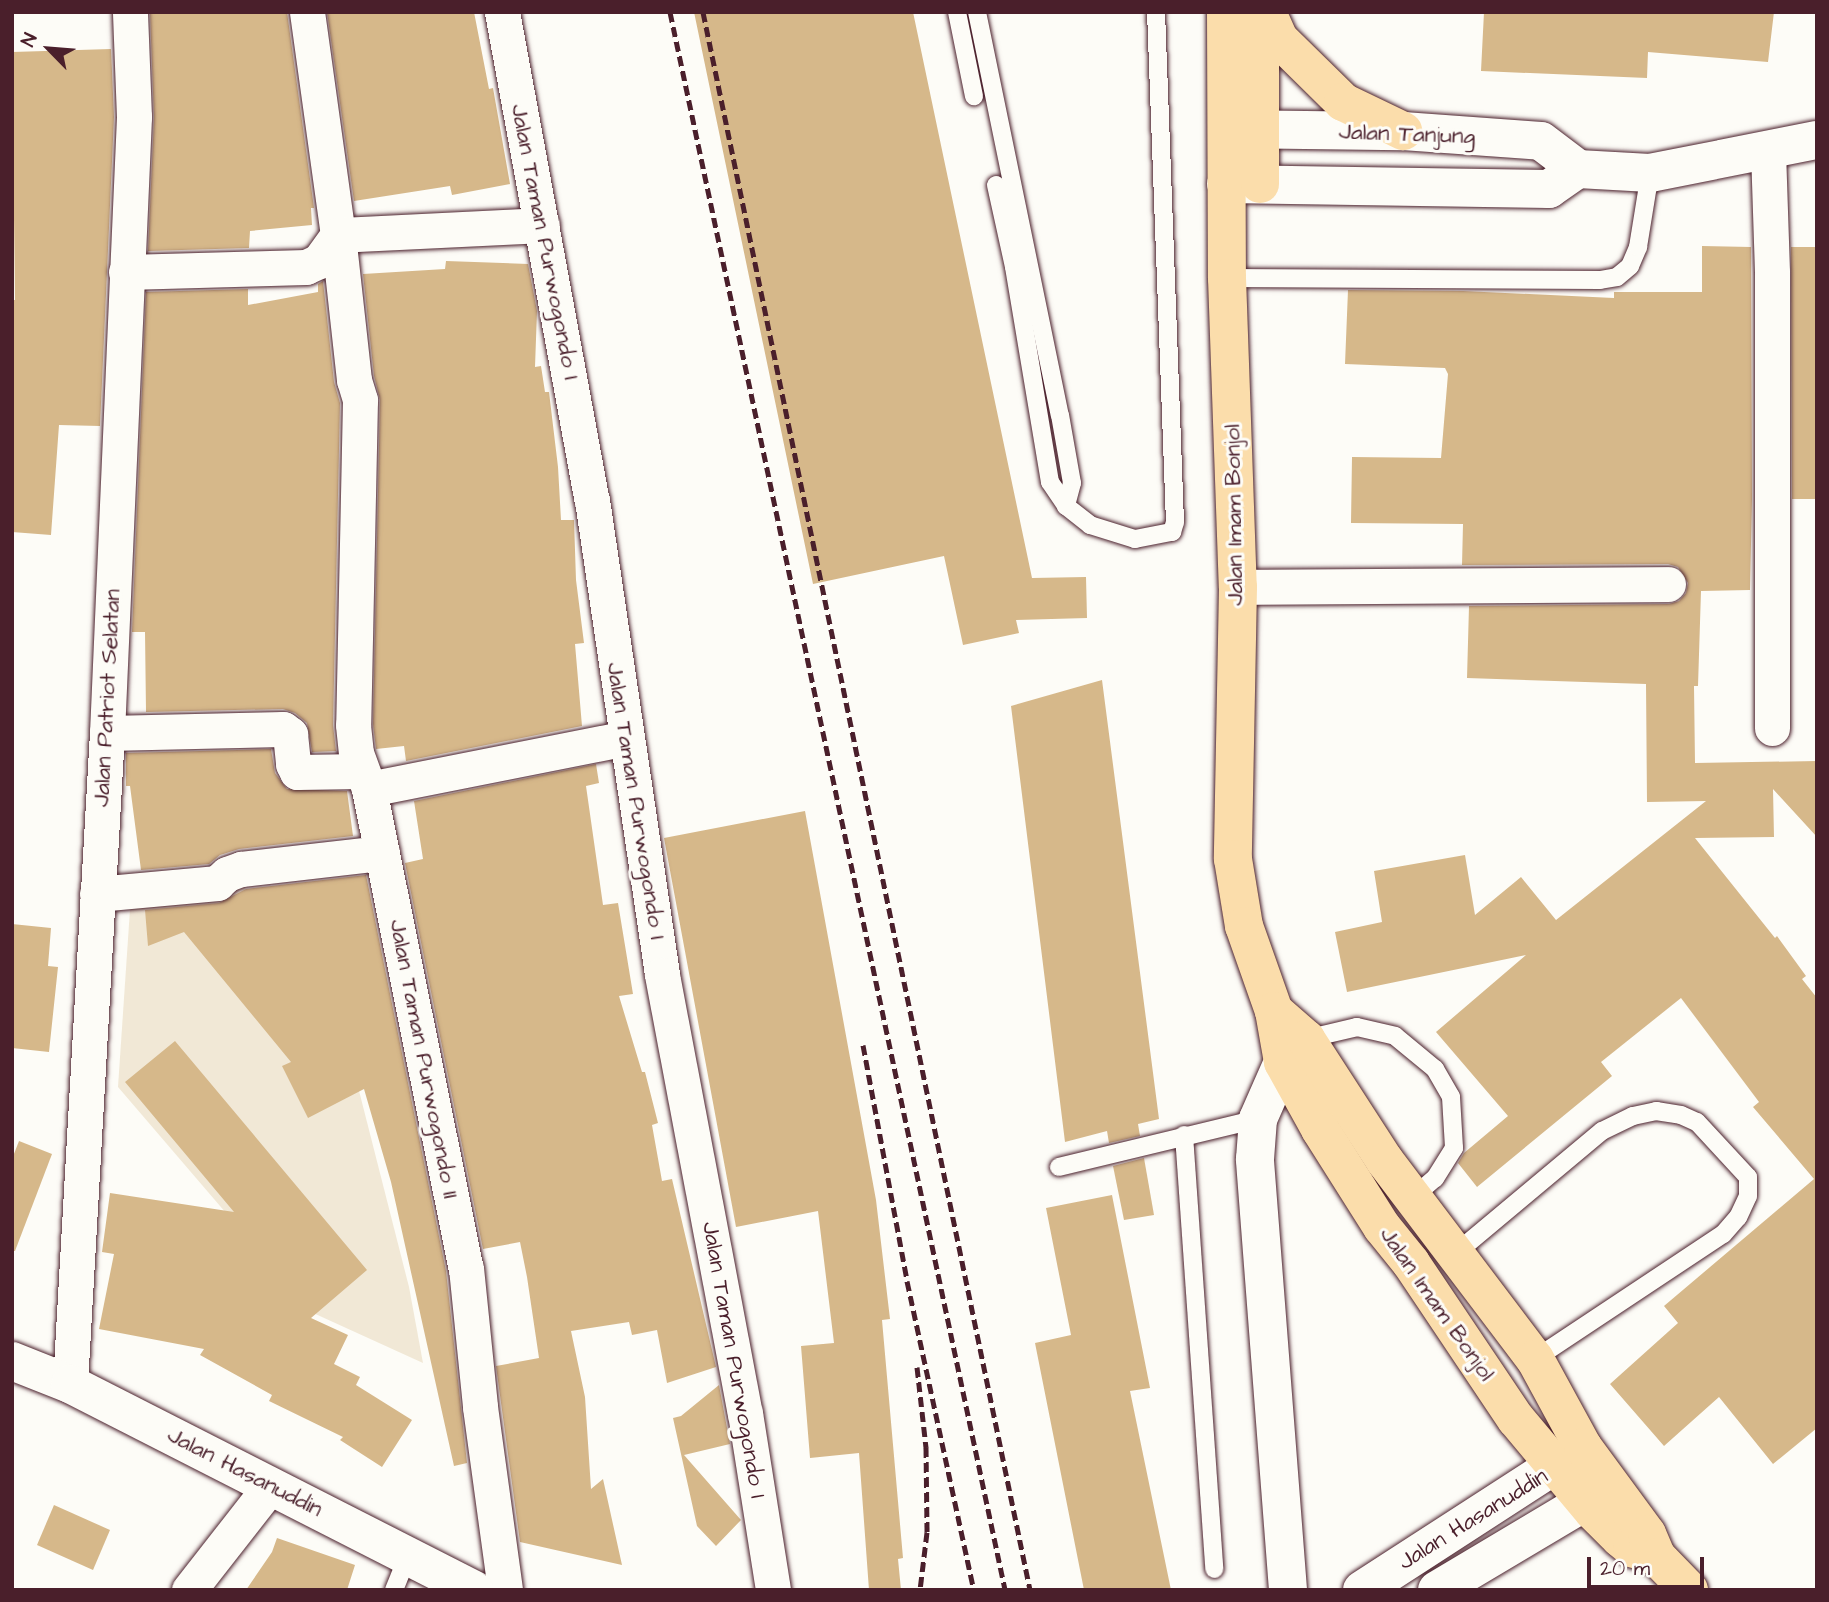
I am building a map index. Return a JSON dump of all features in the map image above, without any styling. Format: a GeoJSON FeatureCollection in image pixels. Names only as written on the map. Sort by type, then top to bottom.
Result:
{"type":"FeatureCollection","features":[{"type":"Feature","properties":{"kind":"main road","name":"Jalan Imam Bonjol"},"geometry":{"type":"LineString","coordinates":[[1227,12],[1243,130],[1243,184],[1227,278],[1238,587],[1233,859],[1244,926],[1274,1011],[1295,1051],[1320,1129],[1382,1227],[1411,1263],[1516,1419],[1570,1457],[1599,1495],[1647,1534],[1657,1557],[1689,1590]]}},
{"type":"Feature","properties":{"kind":"main road","name":"Jalan Imam Bonjol"},"geometry":{"type":"LineString","coordinates":[[1243,130],[1260,12]]}},
{"type":"Feature","properties":{"kind":"main road"},"geometry":{"type":"LineString","coordinates":[[1266,12],[1279,39],[1343,102],[1403,131]]}},
{"type":"Feature","properties":{"kind":"main road","name":"Jalan Imam Bonjol"},"geometry":{"type":"LineString","coordinates":[[1295,1051],[1385,1161],[1535,1359],[1570,1457]]}},
{"type":"Feature","properties":{"kind":"street","name":"Jalan Patriot Selatan"},"geometry":{"type":"LineString","coordinates":[[70,1384],[107,733],[134,117],[130,12]]}},
{"type":"Feature","properties":{"kind":"street","name":"Jalan Taman Purwogondo II"},"geometry":{"type":"LineString","coordinates":[[307,12],[338,235],[354,380],[360,400],[353,725],[467,1268],[480,1407],[505,1590]]}},
{"type":"Feature","properties":{"kind":"street","name":"Jalan Taman Purwogondo I"},"geometry":{"type":"LineString","coordinates":[[502,12],[592,500],[662,975],[746,1413],[773,1590]]}},
{"type":"Feature","properties":{"kind":"street","name":"Jalan Tanjung"},"geometry":{"type":"LineString","coordinates":[[1243,130],[1403,131],[1541,141],[1578,169]]}},
{"type":"Feature","properties":{"kind":"street"},"geometry":{"type":"LineString","coordinates":[[1243,184],[1549,189],[1578,169],[1650,173],[1817,140]]}},
{"type":"Feature","properties":{"kind":"street"},"geometry":{"type":"LineString","coordinates":[[1768,150],[1772,287],[1772,728]]}},
{"type":"Feature","properties":{"kind":"street"},"geometry":{"type":"LineString","coordinates":[[127,272],[306,267],[319,261],[338,235],[542,225]]}},
{"type":"Feature","properties":{"kind":"street"},"geometry":{"type":"LineString","coordinates":[[1238,587],[1668,584]]}},
{"type":"Feature","properties":{"kind":"street"},"geometry":{"type":"LineString","coordinates":[[107,733],[283,729],[290,734],[293,764],[297,772],[365,780],[626,738]]}},
{"type":"Feature","properties":{"kind":"street"},"geometry":{"type":"LineString","coordinates":[[97,894],[217,883],[227,874],[241,869],[382,853]]}},
{"type":"Feature","properties":{"kind":"street"},"geometry":{"type":"LineString","coordinates":[[1288,1590],[1255,1159],[1258,1119],[1295,1051]]}},
{"type":"Feature","properties":{"kind":"street","name":"Jalan Hasanuddin"},"geometry":{"type":"LineString","coordinates":[[12,1361],[70,1384],[271,1485],[401,1572],[474,1590]]}},
{"type":"Feature","properties":{"kind":"street","name":"Jalan Hasanuddin"},"geometry":{"type":"LineString","coordinates":[[1362,1590],[1570,1457]]}},
{"type":"Feature","properties":{"kind":"street"},"geometry":{"type":"LineString","coordinates":[[189,1590],[271,1485]]}},
{"type":"Feature","properties":{"kind":"street","name":"Jalan Hasanuddin"},"geometry":{"type":"LineString","coordinates":[[1437,1590],[1599,1495]]}},
{"type":"Feature","properties":{"kind":"lane"},"geometry":{"type":"LineString","coordinates":[[957,12],[974,96]]}},
{"type":"Feature","properties":{"kind":"lane"},"geometry":{"type":"LineString","coordinates":[[977,12],[1060,415],[1072,483],[1066,506]]}},
{"type":"Feature","properties":{"kind":"lane"},"geometry":{"type":"LineString","coordinates":[[996,185],[1014,267],[1049,482],[1066,506],[1090,525],[1135,539],[1172,532],[1175,522],[1156,12]]}},
{"type":"Feature","properties":{"kind":"lane"},"geometry":{"type":"LineString","coordinates":[[1227,278],[1600,280],[1618,277],[1630,266],[1638,247],[1650,173]]}},
{"type":"Feature","properties":{"kind":"lane"},"geometry":{"type":"LineString","coordinates":[[1295,1051],[1357,1027],[1395,1036],[1435,1069],[1451,1097],[1454,1148],[1435,1178],[1413,1197]]}},
{"type":"Feature","properties":{"kind":"lane"},"geometry":{"type":"LineString","coordinates":[[1456,1253],[1602,1131],[1633,1116],[1656,1111],[1681,1115],[1697,1122],[1748,1177],[1748,1196],[1738,1217],[1723,1234],[1535,1359]]}},
{"type":"Feature","properties":{"kind":"lane"},"geometry":{"type":"LineString","coordinates":[[1059,1167],[1258,1119]]}},
{"type":"Feature","properties":{"kind":"lane"},"geometry":{"type":"LineString","coordinates":[[1184,1135],[1214,1569]]}},
{"type":"Feature","properties":{"kind":"shaded area"},"geometry":{"type":"Polygon","coordinates":[[[229,869],[310,970],[355,1075],[409,1287],[423,1363],[311,1312],[118,1087],[132,880],[229,869]]]}},
{"type":"Feature","properties":{"kind":"building"},"geometry":{"type":"Polygon","coordinates":[[[287,12],[314,208],[311,208],[312,225],[250,231],[249,248],[148,251],[154,118],[150,13],[287,12]]]}},
{"type":"Feature","properties":{"kind":"building"},"geometry":{"type":"Polygon","coordinates":[[[327,12],[474,12],[489,89],[493,88],[510,184],[452,195],[450,186],[354,201],[327,12]]]}},
{"type":"Feature","properties":{"kind":"building"},"geometry":{"type":"Polygon","coordinates":[[[694,12],[913,12],[1032,578],[1086,577],[1087,618],[1016,620],[1019,633],[963,645],[944,556],[813,584],[694,12]]]}},
{"type":"Feature","properties":{"kind":"building"},"geometry":{"type":"Polygon","coordinates":[[[1484,12],[1774,12],[1768,62],[1648,52],[1647,78],[1481,71],[1484,12]]]}},
{"type":"Feature","properties":{"kind":"building"},"geometry":{"type":"Polygon","coordinates":[[[111,49],[114,117],[100,426],[59,425],[51,535],[12,532],[12,300],[15,300],[12,52],[111,49]]]}},
{"type":"Feature","properties":{"kind":"building"},"geometry":{"type":"Polygon","coordinates":[[[1702,246],[1751,247],[1752,499],[1750,590],[1701,591],[1698,686],[1694,686],[1695,763],[1817,761],[1817,837],[1773,789],[1774,837],[1695,838],[1775,938],[1777,936],[1806,976],[1802,979],[1817,998],[1817,1428],[1773,1464],[1719,1397],[1664,1446],[1610,1384],[1678,1323],[1664,1306],[1814,1179],[1753,1107],[1759,1102],[1681,998],[1601,1062],[1612,1076],[1477,1187],[1458,1163],[1464,1153],[1508,1116],[1436,1032],[1526,955],[1347,992],[1335,932],[1382,922],[1374,871],[1465,855],[1475,915],[1521,877],[1556,920],[1706,801],[1647,802],[1646,684],[1467,678],[1469,606],[1669,604],[1679,601],[1686,593],[1688,583],[1678,567],[1668,564],[1462,565],[1463,524],[1351,523],[1352,457],[1441,458],[1448,374],[1445,368],[1345,364],[1348,290],[1463,291],[1614,298],[1614,292],[1702,292],[1702,246]]]}},
{"type":"Feature","properties":{"kind":"building"},"geometry":{"type":"Polygon","coordinates":[[[1791,247],[1817,247],[1817,499],[1792,499],[1791,247]]]}},
{"type":"Feature","properties":{"kind":"building"},"geometry":{"type":"Polygon","coordinates":[[[446,261],[528,264],[537,311],[535,367],[541,366],[545,392],[549,392],[561,520],[574,520],[576,580],[584,643],[575,644],[582,726],[406,761],[404,746],[376,749],[373,724],[380,400],[374,376],[363,274],[445,269],[446,261]]]}},
{"type":"Feature","properties":{"kind":"building"},"geometry":{"type":"Polygon","coordinates":[[[323,281],[334,382],[340,403],[333,725],[336,751],[312,752],[307,723],[295,713],[283,709],[146,712],[145,632],[132,632],[146,292],[248,289],[248,305],[318,292],[318,284],[323,281]]]}},
{"type":"Feature","properties":{"kind":"building"},"geometry":{"type":"Polygon","coordinates":[[[1102,680],[1159,1119],[1138,1124],[1140,1136],[1109,1143],[1107,1131],[1065,1142],[1011,706],[1102,680]]]}},
{"type":"Feature","properties":{"kind":"building"},"geometry":{"type":"Polygon","coordinates":[[[271,749],[275,773],[287,789],[347,791],[353,836],[239,849],[220,855],[209,864],[141,870],[130,786],[126,786],[126,753],[271,749]]]}},
{"type":"Feature","properties":{"kind":"building"},"geometry":{"type":"Polygon","coordinates":[[[596,764],[599,783],[586,786],[603,905],[618,903],[633,994],[619,996],[642,1072],[645,1072],[658,1123],[652,1125],[662,1181],[672,1179],[716,1367],[667,1383],[657,1330],[632,1335],[629,1322],[571,1331],[585,1397],[591,1489],[603,1479],[622,1565],[520,1542],[496,1366],[539,1358],[527,1277],[520,1242],[483,1249],[405,863],[423,859],[414,801],[596,764]]]}},
{"type":"Feature","properties":{"kind":"building"},"geometry":{"type":"Polygon","coordinates":[[[805,811],[876,1200],[890,1319],[882,1320],[903,1558],[898,1559],[901,1590],[869,1590],[859,1453],[810,1458],[801,1346],[834,1343],[818,1211],[736,1227],[664,838],[805,811]]]}},
{"type":"Feature","properties":{"kind":"building"},"geometry":{"type":"Polygon","coordinates":[[[366,875],[446,1271],[467,1463],[454,1466],[391,1182],[364,1089],[308,1118],[282,1066],[291,1062],[184,932],[148,946],[145,910],[219,903],[246,889],[366,875]]]}},
{"type":"Feature","properties":{"kind":"building"},"geometry":{"type":"Polygon","coordinates":[[[12,924],[51,928],[48,966],[58,967],[49,1052],[12,1048],[12,924]]]}},
{"type":"Feature","properties":{"kind":"building"},"geometry":{"type":"Polygon","coordinates":[[[175,1041],[367,1270],[311,1318],[348,1335],[334,1364],[360,1377],[356,1385],[412,1420],[382,1467],[340,1440],[343,1437],[269,1401],[272,1395],[200,1355],[204,1349],[99,1329],[114,1254],[102,1252],[110,1193],[234,1212],[125,1082],[175,1041]]]}},
{"type":"Feature","properties":{"kind":"building"},"geometry":{"type":"Polygon","coordinates":[[[19,1141],[52,1154],[15,1251],[12,1251],[12,1159],[19,1141]]]}},
{"type":"Feature","properties":{"kind":"building"},"geometry":{"type":"Polygon","coordinates":[[[1144,1158],[1154,1215],[1124,1220],[1113,1166],[1144,1158]]]}},
{"type":"Feature","properties":{"kind":"building"},"geometry":{"type":"Polygon","coordinates":[[[1112,1195],[1150,1388],[1130,1391],[1171,1590],[1084,1590],[1035,1343],[1071,1335],[1046,1208],[1112,1195]]]}},
{"type":"Feature","properties":{"kind":"building"},"geometry":{"type":"Polygon","coordinates":[[[719,1385],[730,1444],[684,1455],[741,1520],[716,1546],[697,1526],[673,1418],[681,1416],[719,1385]]]}},
{"type":"Feature","properties":{"kind":"building"},"geometry":{"type":"Polygon","coordinates":[[[54,1505],[110,1530],[93,1570],[37,1545],[54,1505]]]}},
{"type":"Feature","properties":{"kind":"building"},"geometry":{"type":"Polygon","coordinates":[[[277,1538],[355,1565],[347,1590],[246,1590],[272,1552],[277,1538]]]}},
{"type":"Feature","properties":{"kind":"railway"},"geometry":{"type":"LineString","coordinates":[[670,12],[1005,1590]]}},
{"type":"Feature","properties":{"kind":"railway"},"geometry":{"type":"LineString","coordinates":[[703,12],[1030,1590]]}},
{"type":"Feature","properties":{"kind":"railway"},"geometry":{"type":"LineString","coordinates":[[863,1045],[907,1281],[974,1590]]}},
{"type":"Feature","properties":{"kind":"railway"},"geometry":{"type":"LineString","coordinates":[[917,1367],[926,1447],[927,1532],[920,1590]]}}]}
